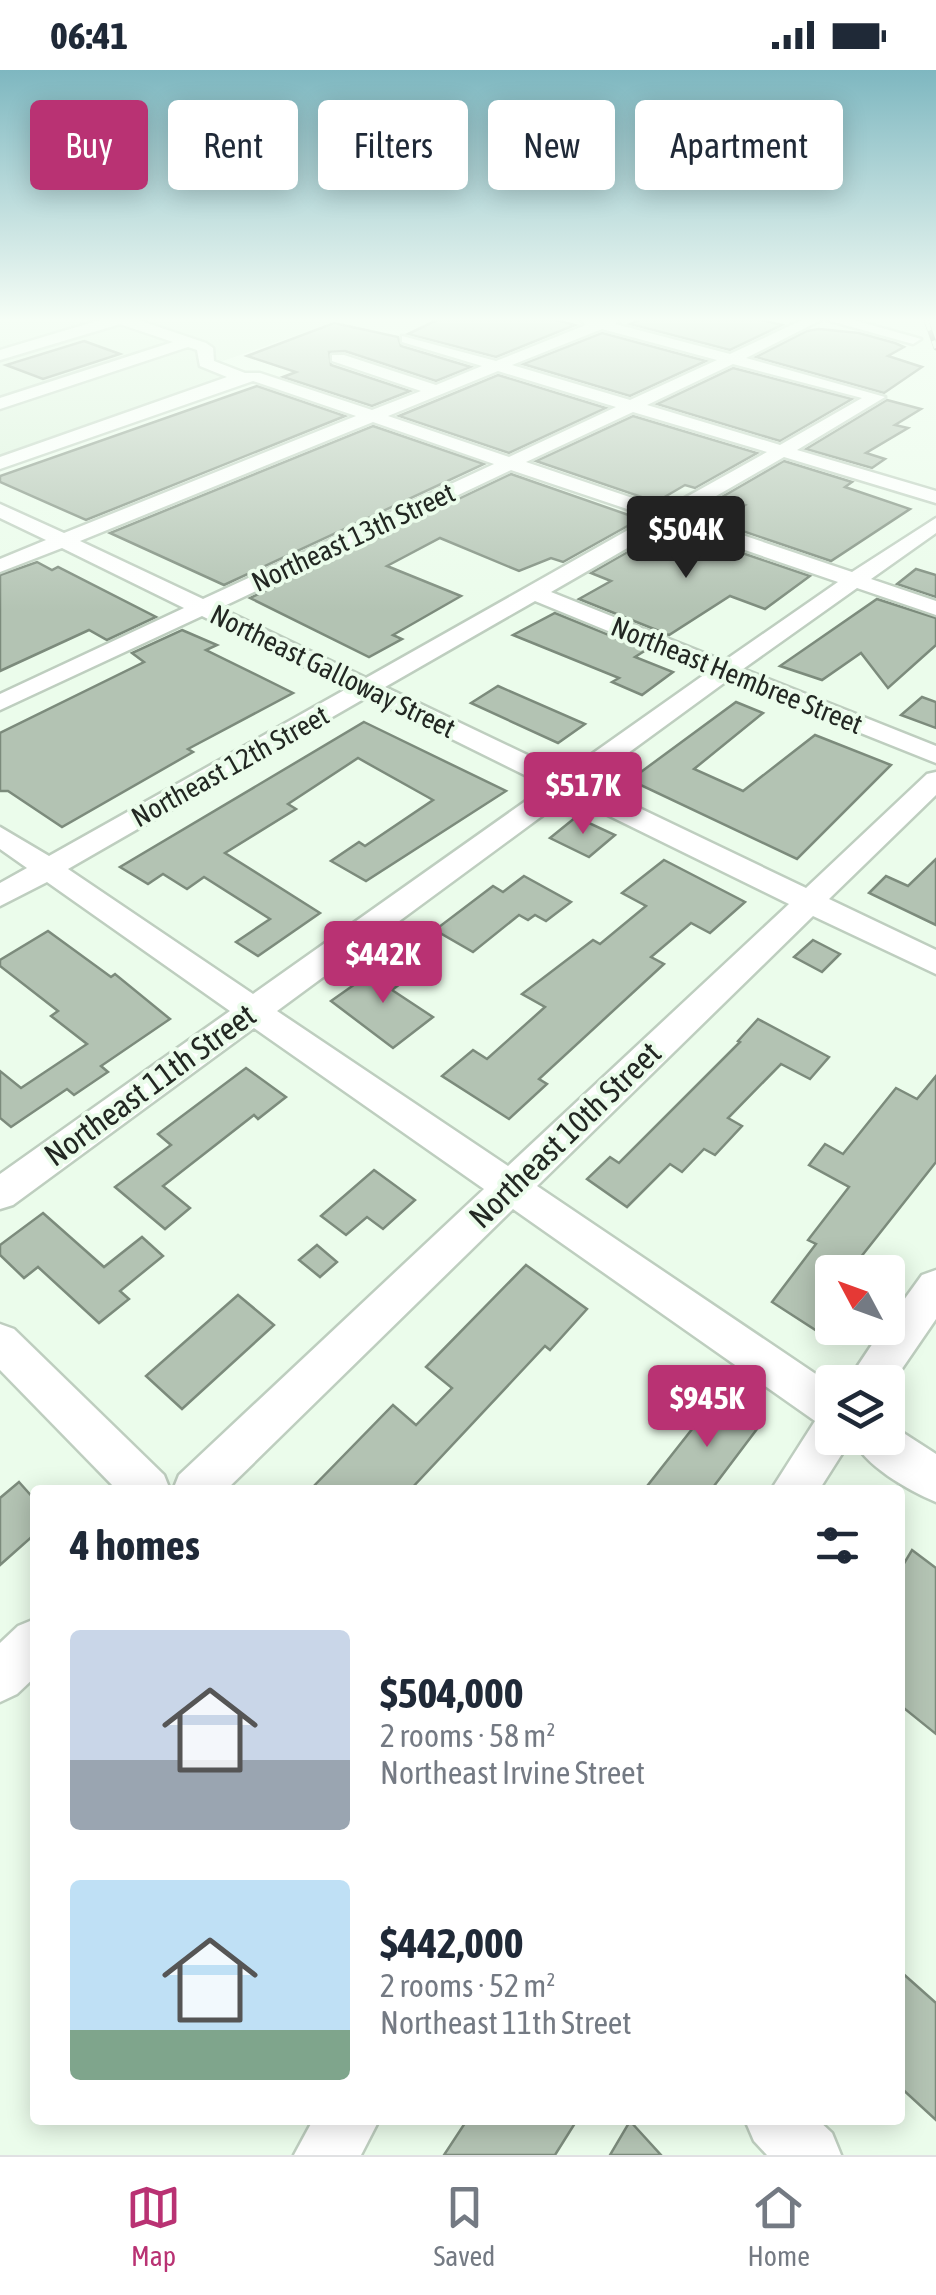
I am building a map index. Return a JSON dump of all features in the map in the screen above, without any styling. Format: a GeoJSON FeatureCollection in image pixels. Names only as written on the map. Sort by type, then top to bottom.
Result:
{"type":"FeatureCollection","features":[{"type":"Feature","properties":{"kind":"street"},"geometry":{"type":"LineString","coordinates":[[0,464],[129,417]]}},
{"type":"Feature","properties":{"kind":"street"},"geometry":{"type":"LineString","coordinates":[[0,566],[374,417]]}},
{"type":"Feature","properties":{"kind":"street"},"geometry":{"type":"LineString","coordinates":[[381,417],[936,608]]}},
{"type":"Feature","properties":{"kind":"street","name":"Northeast 13th Street"},"geometry":{"type":"LineString","coordinates":[[0,703],[609,417]]}},
{"type":"Feature","properties":{"kind":"street"},"geometry":{"type":"LineString","coordinates":[[666,417],[936,497]]}},
{"type":"Feature","properties":{"kind":"street","name":"Northeast 12th Street"},"geometry":{"type":"LineString","coordinates":[[0,896],[844,417]]}},
{"type":"Feature","properties":{"kind":"street"},"geometry":{"type":"LineString","coordinates":[[60,418],[92,430]]}},
{"type":"Feature","properties":{"kind":"street","name":"Northeast Galloway Street"},"geometry":{"type":"LineString","coordinates":[[0,510],[936,963]]}},
{"type":"Feature","properties":{"kind":"street","name":"Northeast 11th Street"},"geometry":{"type":"LineString","coordinates":[[0,1194],[726,670],[936,524]]}},
{"type":"Feature","properties":{"kind":"street","name":"Northeast Hembree Street"},"geometry":{"type":"LineString","coordinates":[[537,594],[936,756]]}},
{"type":"Feature","properties":{"kind":"street","name":"Northeast 10th Street"},"geometry":{"type":"LineString","coordinates":[[200,1485],[936,780]]}},
{"type":"Feature","properties":{"kind":"street"},"geometry":{"type":"LineString","coordinates":[[0,836],[815,1397]]}},
{"type":"Feature","properties":{"kind":"street"},"geometry":{"type":"LineString","coordinates":[[880,1365],[936,1287]]}},
{"type":"Feature","properties":{"kind":"street"},"geometry":{"type":"LineString","coordinates":[[0,1342],[143,1485]]}},
{"type":"Feature","properties":{"kind":"street"},"geometry":{"type":"LineString","coordinates":[[796,1485],[817,1455]]}},
{"type":"Feature","properties":{"kind":"street"},"geometry":{"type":"LineString","coordinates":[[899,1455],[936,1480]]}},
{"type":"Feature","properties":{"kind":"street"},"geometry":{"type":"LineString","coordinates":[[0,1676],[30,1648]]}},
{"type":"Feature","properties":{"kind":"street"},"geometry":{"type":"LineString","coordinates":[[325,2155],[346,2125]]}},
{"type":"Feature","properties":{"kind":"street"},"geometry":{"type":"LineString","coordinates":[[780,2125],[810,2155]]}},
{"type":"Feature","properties":{"kind":"shaded area"},"geometry":{"type":"Polygon","coordinates":[[[0,417],[112,417],[0,457],[0,417]]]}},
{"type":"Feature","properties":{"kind":"building"},"geometry":{"type":"Polygon","coordinates":[[[168,417],[342,417],[86,520],[0,482],[0,476],[168,417]]]}},
{"type":"Feature","properties":{"kind":"building"},"geometry":{"type":"Polygon","coordinates":[[[403,417],[586,417],[509,453],[403,417]]]}},
{"type":"Feature","properties":{"kind":"building"},"geometry":{"type":"Polygon","coordinates":[[[630,417],[757,453],[695,488],[685,485],[656,502],[536,461],[630,417]]]}},
{"type":"Feature","properties":{"kind":"building"},"geometry":{"type":"Polygon","coordinates":[[[701,417],[821,417],[780,441],[701,417]]]}},
{"type":"Feature","properties":{"kind":"building"},"geometry":{"type":"Polygon","coordinates":[[[858,417],[908,417],[895,425],[908,428],[866,453],[885,459],[872,468],[806,449],[858,417]]]}},
{"type":"Feature","properties":{"kind":"building"},"geometry":{"type":"Polygon","coordinates":[[[373,426],[484,464],[224,585],[110,533],[373,426]]]}},
{"type":"Feature","properties":{"kind":"building"},"geometry":{"type":"Polygon","coordinates":[[[784,461],[852,482],[845,487],[910,509],[831,561],[716,522],[745,505],[722,497],[784,461]]]}},
{"type":"Feature","properties":{"kind":"building"},"geometry":{"type":"Polygon","coordinates":[[[511,474],[640,519],[563,562],[551,558],[519,571],[440,538],[387,566],[461,596],[393,635],[402,639],[369,657],[250,598],[511,474]]]}},
{"type":"Feature","properties":{"kind":"building"},"geometry":{"type":"Polygon","coordinates":[[[668,529],[810,576],[765,609],[730,596],[669,635],[579,599],[611,581],[591,573],[668,529]]]}},
{"type":"Feature","properties":{"kind":"building"},"geometry":{"type":"Polygon","coordinates":[[[37,562],[52,570],[58,567],[156,617],[107,640],[89,630],[0,671],[0,575],[37,562]]]}},
{"type":"Feature","properties":{"kind":"building"},"geometry":{"type":"Polygon","coordinates":[[[916,569],[936,575],[936,597],[897,584],[916,569]]]}},
{"type":"Feature","properties":{"kind":"building"},"geometry":{"type":"Polygon","coordinates":[[[877,599],[936,618],[936,645],[888,688],[861,653],[822,680],[780,666],[877,599]]]}},
{"type":"Feature","properties":{"kind":"building"},"geometry":{"type":"Polygon","coordinates":[[[555,613],[646,650],[635,657],[673,672],[642,695],[612,682],[619,678],[513,635],[555,613]]]}},
{"type":"Feature","properties":{"kind":"building"},"geometry":{"type":"Polygon","coordinates":[[[182,630],[217,645],[206,650],[293,693],[188,749],[193,752],[62,827],[8,791],[0,791],[0,733],[144,662],[132,653],[182,630]]]}},
{"type":"Feature","properties":{"kind":"building"},"geometry":{"type":"Polygon","coordinates":[[[498,686],[585,724],[558,743],[471,703],[498,686]]]}},
{"type":"Feature","properties":{"kind":"building"},"geometry":{"type":"Polygon","coordinates":[[[922,697],[936,702],[936,728],[901,715],[922,697]]]}},
{"type":"Feature","properties":{"kind":"building"},"geometry":{"type":"Polygon","coordinates":[[[736,702],[763,713],[694,769],[743,791],[815,735],[891,765],[797,859],[630,780],[736,702]]]}},
{"type":"Feature","properties":{"kind":"building"},"geometry":{"type":"Polygon","coordinates":[[[364,722],[506,791],[366,881],[331,861],[359,842],[365,846],[433,800],[358,758],[288,804],[296,809],[225,853],[320,913],[258,956],[236,942],[270,919],[204,877],[187,889],[163,874],[148,884],[120,867],[364,722]]]}},
{"type":"Feature","properties":{"kind":"building"},"geometry":{"type":"Polygon","coordinates":[[[576,817],[615,835],[589,857],[550,838],[576,817]]]}},
{"type":"Feature","properties":{"kind":"building"},"geometry":{"type":"Polygon","coordinates":[[[936,859],[936,925],[869,893],[886,876],[908,886],[936,859]]]}},
{"type":"Feature","properties":{"kind":"building"},"geometry":{"type":"Polygon","coordinates":[[[664,860],[745,902],[710,933],[691,923],[651,957],[664,964],[539,1079],[547,1084],[509,1119],[442,1076],[473,1050],[487,1059],[545,1007],[522,994],[593,940],[600,944],[646,906],[622,893],[664,860]]]}},
{"type":"Feature","properties":{"kind":"building"},"geometry":{"type":"Polygon","coordinates":[[[524,876],[571,902],[546,921],[535,915],[528,920],[519,915],[473,952],[435,930],[493,886],[503,892],[524,876]]]}},
{"type":"Feature","properties":{"kind":"building"},"geometry":{"type":"Polygon","coordinates":[[[48,931],[111,977],[115,974],[170,1019],[101,1066],[108,1072],[74,1095],[67,1089],[11,1127],[0,1118],[0,1071],[21,1088],[87,1044],[51,1016],[58,1011],[0,966],[0,960],[48,931]]]}},
{"type":"Feature","properties":{"kind":"building"},"geometry":{"type":"Polygon","coordinates":[[[813,940],[840,954],[822,972],[794,957],[813,940]]]}},
{"type":"Feature","properties":{"kind":"building"},"geometry":{"type":"Polygon","coordinates":[[[385,963],[408,978],[392,990],[433,1017],[393,1048],[331,1001],[385,963]]]}},
{"type":"Feature","properties":{"kind":"building"},"geometry":{"type":"Polygon","coordinates":[[[758,1019],[829,1057],[810,1079],[781,1064],[728,1118],[742,1126],[715,1155],[704,1149],[682,1172],[670,1164],[627,1207],[587,1179],[610,1157],[619,1163],[740,1042],[758,1019]]]}},
{"type":"Feature","properties":{"kind":"building"},"geometry":{"type":"Polygon","coordinates":[[[246,1068],[286,1097],[258,1119],[254,1115],[163,1186],[190,1208],[165,1229],[115,1187],[171,1145],[158,1134],[246,1068]]]}},
{"type":"Feature","properties":{"kind":"building"},"geometry":{"type":"Polygon","coordinates":[[[936,1076],[936,1162],[862,1255],[815,1255],[815,1330],[772,1302],[816,1244],[808,1240],[849,1187],[809,1165],[825,1144],[843,1154],[896,1088],[917,1099],[936,1076]]]}},
{"type":"Feature","properties":{"kind":"building"},"geometry":{"type":"Polygon","coordinates":[[[374,1170],[415,1200],[383,1229],[367,1217],[346,1235],[321,1216],[374,1170]]]}},
{"type":"Feature","properties":{"kind":"building"},"geometry":{"type":"Polygon","coordinates":[[[43,1213],[104,1267],[142,1237],[163,1256],[120,1291],[129,1299],[99,1323],[38,1267],[24,1278],[0,1255],[0,1245],[43,1213]]]}},
{"type":"Feature","properties":{"kind":"building"},"geometry":{"type":"Polygon","coordinates":[[[317,1245],[337,1262],[320,1277],[299,1260],[317,1245]]]}},
{"type":"Feature","properties":{"kind":"building"},"geometry":{"type":"Polygon","coordinates":[[[526,1265],[587,1309],[550,1350],[545,1346],[415,1485],[315,1485],[393,1405],[416,1425],[452,1388],[426,1367],[526,1265]]]}},
{"type":"Feature","properties":{"kind":"building"},"geometry":{"type":"Polygon","coordinates":[[[238,1295],[274,1325],[182,1409],[146,1376],[238,1295]]]}},
{"type":"Feature","properties":{"kind":"building"},"geometry":{"type":"Polygon","coordinates":[[[719,1395],[760,1425],[715,1485],[648,1485],[719,1395]]]}},
{"type":"Feature","properties":{"kind":"building"},"geometry":{"type":"Polygon","coordinates":[[[19,1482],[30,1494],[30,1538],[0,1565],[0,1498],[19,1482]]]}},
{"type":"Feature","properties":{"kind":"building"},"geometry":{"type":"Polygon","coordinates":[[[912,1550],[936,1568],[936,1734],[905,1709],[905,1562],[912,1550]]]}},
{"type":"Feature","properties":{"kind":"building"},"geometry":{"type":"Polygon","coordinates":[[[905,1975],[936,2003],[936,2120],[905,2092],[905,1975]]]}},
{"type":"Feature","properties":{"kind":"building"},"geometry":{"type":"Polygon","coordinates":[[[464,2125],[574,2125],[555,2155],[444,2155],[464,2125]]]}},
{"type":"Feature","properties":{"kind":"building"},"geometry":{"type":"Polygon","coordinates":[[[628,2125],[634,2125],[661,2155],[610,2155],[628,2125]]]}}]}
